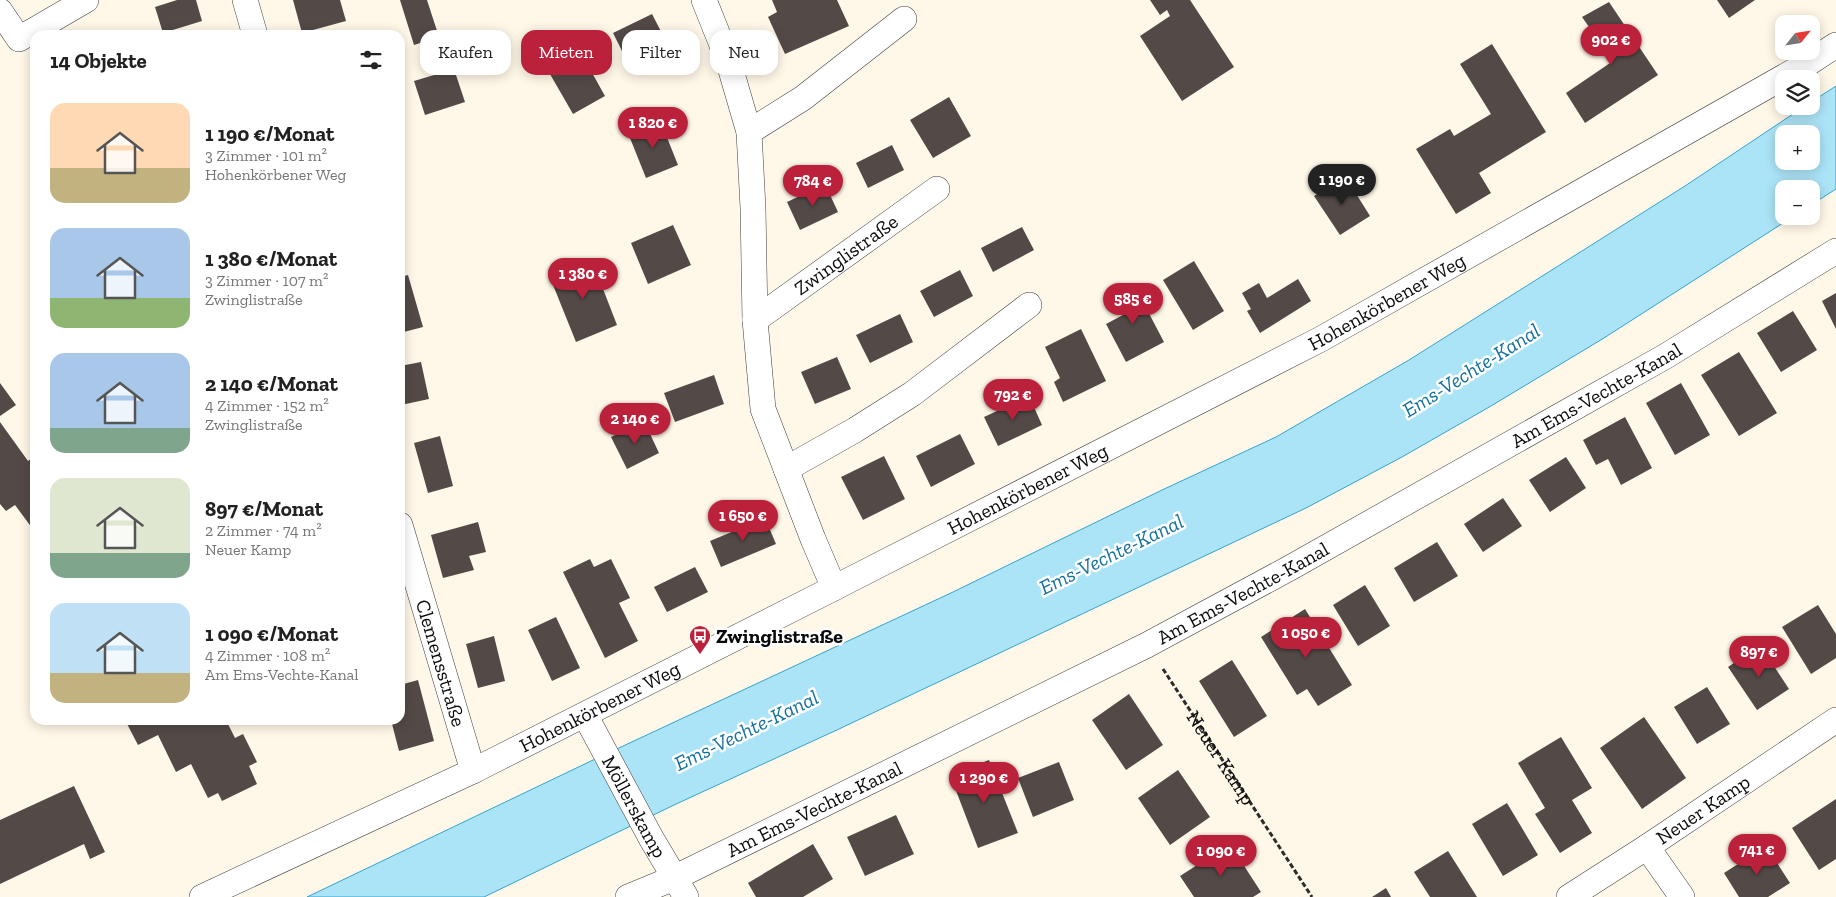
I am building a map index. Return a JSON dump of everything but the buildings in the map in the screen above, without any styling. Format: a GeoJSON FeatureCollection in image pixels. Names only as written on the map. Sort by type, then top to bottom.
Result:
{"type":"FeatureCollection","features":[{"type":"Feature","properties":{"kind":"street"},"geometry":{"type":"LineString","coordinates":[[36,30],[86,0]]}},
{"type":"Feature","properties":{"kind":"street"},"geometry":{"type":"LineString","coordinates":[[245,0],[254,30]]}},
{"type":"Feature","properties":{"kind":"street"},"geometry":{"type":"LineString","coordinates":[[704,0],[728,60],[749,132],[754,208],[755,320],[763,409],[834,588]]}},
{"type":"Feature","properties":{"kind":"street"},"geometry":{"type":"LineString","coordinates":[[0,11],[19,40],[30,33]]}},
{"type":"Feature","properties":{"kind":"street"},"geometry":{"type":"LineString","coordinates":[[749,132],[803,98],[904,19]]}},
{"type":"Feature","properties":{"kind":"street","name":"Hohenkörbener Weg"},"geometry":{"type":"LineString","coordinates":[[202,897],[473,771],[1320,339],[1810,62],[1836,45]]}},
{"type":"Feature","properties":{"kind":"street","name":"Zwinglistraße"},"geometry":{"type":"LineString","coordinates":[[755,320],[937,188]]}},
{"type":"Feature","properties":{"kind":"street","name":"Am Ems-Vechte-Kanal"},"geometry":{"type":"LineString","coordinates":[[628,897],[680,887],[1147,645],[1288,569],[1666,356],[1836,251]]}},
{"type":"Feature","properties":{"kind":"street"},"geometry":{"type":"LineString","coordinates":[[786,469],[855,430],[912,394],[1029,305]]}},
{"type":"Feature","properties":{"kind":"street","name":"Clemensstraße"},"geometry":{"type":"LineString","coordinates":[[405,542],[473,771]]}},
{"type":"Feature","properties":{"kind":"street","name":"Möllerskamp"},"geometry":{"type":"LineString","coordinates":[[585,715],[680,887]]}},
{"type":"Feature","properties":{"kind":"street","name":"Neuer Kamp"},"geometry":{"type":"LineString","coordinates":[[1569,897],[1836,720]]}},
{"type":"Feature","properties":{"kind":"street"},"geometry":{"type":"LineString","coordinates":[[1647,847],[1682,897]]}},
{"type":"Feature","properties":{"kind":"path","name":"Neuer Kamp"},"geometry":{"type":"LineString","coordinates":[[1147,645],[1312,897]]}},
{"type":"Feature","properties":{"kind":"water","name":"Ems-Vechte-Kanal"},"geometry":{"type":"Polygon","coordinates":[[[1836,86],[1836,189],[1820,199],[1820,180],[1775,180],[1775,225],[1780,225],[1604,338],[1491,406],[1402,457],[1306,508],[674,805],[484,897],[307,897],[591,761],[953,592],[1162,490],[1276,437],[1409,360],[1685,186],[1775,126],[1775,170],[1820,170],[1820,125],[1776,125],[1792,115],[1820,115],[1820,96],[1836,86]]]}},
{"type":"Feature","properties":{"kind":"place","name":"Zwinglistraße"},"geometry":{"type":"Point","coordinates":[700,655]}}]}
